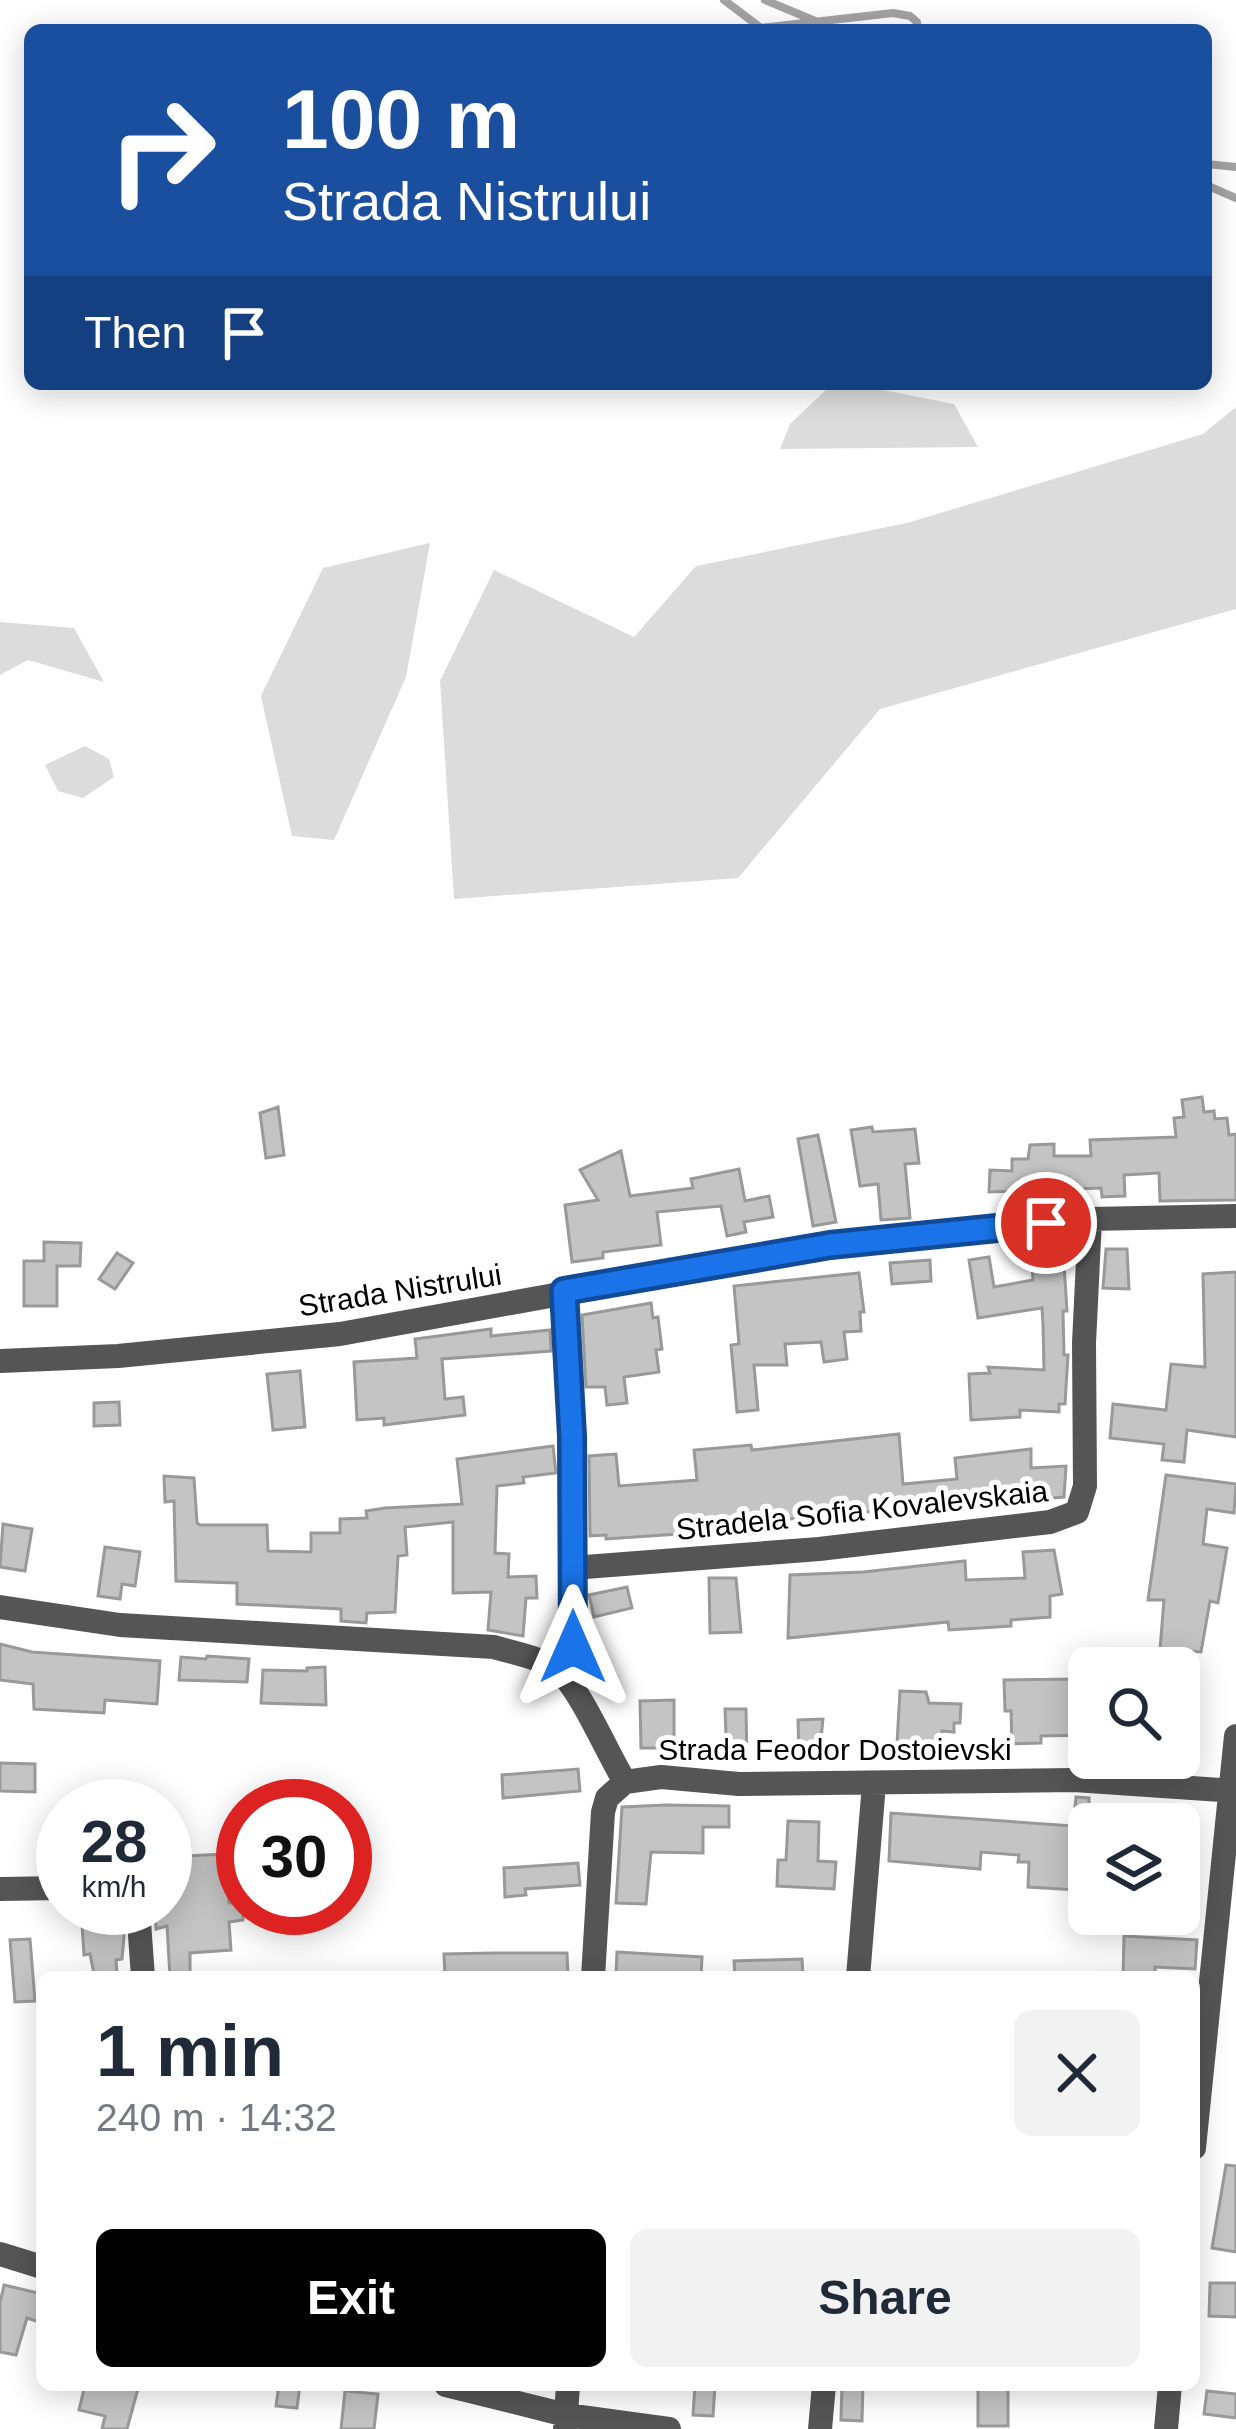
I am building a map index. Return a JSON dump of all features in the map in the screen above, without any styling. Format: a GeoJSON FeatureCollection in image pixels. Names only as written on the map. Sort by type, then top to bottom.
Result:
{"type":"FeatureCollection","features":[{"type":"Feature","properties":{"kind":"street","name":"Strada Nistrului"},"geometry":{"type":"LineString","coordinates":[[0,1361],[118,1356],[340,1334],[830,1245],[1090,1219],[1236,1216]]}},
{"type":"Feature","properties":{"kind":"street","name":"Stradela Sofia Kovalevskaia"},"geometry":{"type":"LineString","coordinates":[[572,1568],[819,1549],[1050,1522],[1077,1512],[1085,1486],[1084,1343],[1090,1219]]}},
{"type":"Feature","properties":{"kind":"street"},"geometry":{"type":"LineString","coordinates":[[564,1291],[572,1436],[573,1687]]}},
{"type":"Feature","properties":{"kind":"street"},"geometry":{"type":"LineString","coordinates":[[0,1607],[120,1624],[494,1647],[556,1669],[573,1687]]}},
{"type":"Feature","properties":{"kind":"street","name":"Strada Feodor Dostoievski"},"geometry":{"type":"LineString","coordinates":[[573,1687],[625,1783],[661,1777],[739,1784],[1074,1780],[1233,1790]]}},
{"type":"Feature","properties":{"kind":"street"},"geometry":{"type":"LineString","coordinates":[[1200,2093],[1236,1736]]}},
{"type":"Feature","properties":{"kind":"street"},"geometry":{"type":"LineString","coordinates":[[593,1971],[603,1812],[607,1798],[625,1783]]}},
{"type":"Feature","properties":{"kind":"street"},"geometry":{"type":"LineString","coordinates":[[858,1971],[874,1784]]}},
{"type":"Feature","properties":{"kind":"street"},"geometry":{"type":"LineString","coordinates":[[0,1889],[36,1888]]}},
{"type":"Feature","properties":{"kind":"street"},"geometry":{"type":"LineString","coordinates":[[140,1935],[143,1971]]}},
{"type":"Feature","properties":{"kind":"street"},"geometry":{"type":"LineString","coordinates":[[0,2254],[36,2265]]}},
{"type":"Feature","properties":{"kind":"street"},"geometry":{"type":"LineString","coordinates":[[465,2391],[566,2422],[669,2429]]}},
{"type":"Feature","properties":{"kind":"street"},"geometry":{"type":"LineString","coordinates":[[566,2422],[568,2391]]}},
{"type":"Feature","properties":{"kind":"street"},"geometry":{"type":"LineString","coordinates":[[820,2429],[823,2391]]}},
{"type":"Feature","properties":{"kind":"street"},"geometry":{"type":"LineString","coordinates":[[1166,2429],[1169,2391]]}},
{"type":"Feature","properties":{"kind":"shaded area"},"geometry":{"type":"Polygon","coordinates":[[[826,390],[883,390],[954,404],[978,447],[780,449],[790,424],[826,390]]]}},
{"type":"Feature","properties":{"kind":"shaded area"},"geometry":{"type":"Polygon","coordinates":[[[1236,407],[1236,609],[880,709],[738,878],[454,899],[440,681],[494,570],[634,637],[696,566],[907,523],[1203,434],[1236,407]]]}},
{"type":"Feature","properties":{"kind":"shaded area"},"geometry":{"type":"Polygon","coordinates":[[[430,543],[406,677],[334,840],[292,836],[261,696],[323,568],[430,543]]]}},
{"type":"Feature","properties":{"kind":"shaded area"},"geometry":{"type":"Polygon","coordinates":[[[0,622],[74,628],[104,682],[28,660],[0,675],[0,622]]]}},
{"type":"Feature","properties":{"kind":"shaded area"},"geometry":{"type":"Polygon","coordinates":[[[85,746],[109,759],[114,777],[83,798],[58,791],[45,765],[85,746]]]}},
{"type":"Feature","properties":{"kind":"building"},"geometry":{"type":"Polygon","coordinates":[[[1202,1097],[1204,1112],[1214,1111],[1215,1119],[1227,1118],[1229,1135],[1236,1134],[1236,1200],[1160,1201],[1159,1173],[1124,1175],[1125,1196],[1102,1197],[1101,1188],[989,1192],[990,1170],[1012,1171],[1012,1159],[1028,1159],[1030,1145],[1054,1144],[1054,1156],[1091,1156],[1090,1140],[1176,1137],[1174,1118],[1184,1117],[1182,1100],[1202,1097]]]}},
{"type":"Feature","properties":{"kind":"building"},"geometry":{"type":"Polygon","coordinates":[[[278,1107],[284,1155],[266,1158],[260,1113],[278,1107]]]}},
{"type":"Feature","properties":{"kind":"building"},"geometry":{"type":"Polygon","coordinates":[[[872,1127],[873,1132],[915,1129],[919,1163],[905,1164],[910,1218],[881,1220],[878,1184],[860,1186],[851,1130],[872,1127]]]}},
{"type":"Feature","properties":{"kind":"building"},"geometry":{"type":"Polygon","coordinates":[[[818,1135],[836,1222],[813,1226],[798,1139],[818,1135]]]}},
{"type":"Feature","properties":{"kind":"building"},"geometry":{"type":"Polygon","coordinates":[[[621,1151],[630,1196],[693,1188],[691,1179],[739,1169],[745,1201],[769,1196],[773,1217],[744,1222],[746,1232],[727,1236],[721,1206],[657,1212],[661,1245],[603,1252],[603,1258],[572,1262],[565,1205],[598,1200],[580,1170],[621,1151]]]}},
{"type":"Feature","properties":{"kind":"building"},"geometry":{"type":"Polygon","coordinates":[[[44,1242],[81,1243],[80,1266],[57,1266],[57,1306],[24,1306],[24,1261],[44,1261],[44,1242]]]}},
{"type":"Feature","properties":{"kind":"building"},"geometry":{"type":"Polygon","coordinates":[[[1063,1249],[1064,1355],[1068,1355],[1065,1404],[1059,1404],[1059,1412],[1020,1410],[1020,1417],[971,1420],[969,1374],[990,1373],[988,1367],[1044,1370],[1042,1308],[978,1318],[969,1260],[989,1257],[994,1287],[1033,1280],[1031,1251],[1063,1249]]]}},
{"type":"Feature","properties":{"kind":"building"},"geometry":{"type":"Polygon","coordinates":[[[1106,1249],[1127,1249],[1129,1289],[1103,1288],[1106,1249]]]}},
{"type":"Feature","properties":{"kind":"building"},"geometry":{"type":"Polygon","coordinates":[[[117,1253],[133,1263],[115,1289],[99,1279],[117,1253]]]}},
{"type":"Feature","properties":{"kind":"building"},"geometry":{"type":"Polygon","coordinates":[[[930,1260],[931,1281],[892,1284],[890,1263],[930,1260]]]}},
{"type":"Feature","properties":{"kind":"building"},"geometry":{"type":"Polygon","coordinates":[[[1236,1272],[1236,1437],[1187,1430],[1184,1462],[1162,1460],[1164,1444],[1110,1438],[1113,1404],[1166,1410],[1171,1364],[1205,1367],[1203,1274],[1236,1272]]]}},
{"type":"Feature","properties":{"kind":"building"},"geometry":{"type":"Polygon","coordinates":[[[859,1273],[864,1312],[860,1312],[861,1331],[844,1332],[847,1359],[824,1362],[821,1342],[785,1344],[787,1365],[754,1365],[758,1410],[737,1412],[731,1345],[739,1344],[734,1286],[859,1273]]]}},
{"type":"Feature","properties":{"kind":"building"},"geometry":{"type":"Polygon","coordinates":[[[651,1303],[662,1349],[656,1350],[659,1372],[624,1377],[627,1403],[607,1405],[605,1387],[586,1387],[582,1315],[651,1303]]]}},
{"type":"Feature","properties":{"kind":"building"},"geometry":{"type":"Polygon","coordinates":[[[491,1329],[491,1336],[550,1330],[551,1351],[442,1359],[445,1399],[463,1397],[465,1415],[384,1425],[384,1418],[357,1420],[354,1362],[417,1358],[415,1339],[491,1329]]]}},
{"type":"Feature","properties":{"kind":"building"},"geometry":{"type":"Polygon","coordinates":[[[300,1371],[305,1427],[273,1430],[267,1374],[300,1371]]]}},
{"type":"Feature","properties":{"kind":"building"},"geometry":{"type":"Polygon","coordinates":[[[119,1402],[120,1425],[94,1426],[94,1403],[119,1402]]]}},
{"type":"Feature","properties":{"kind":"building"},"geometry":{"type":"Polygon","coordinates":[[[899,1434],[903,1484],[957,1479],[955,1458],[1031,1449],[1031,1468],[1066,1466],[1064,1497],[935,1508],[936,1513],[900,1517],[899,1509],[692,1528],[693,1533],[590,1536],[589,1456],[616,1454],[619,1486],[697,1480],[694,1450],[751,1445],[752,1450],[899,1434]]]}},
{"type":"Feature","properties":{"kind":"building"},"geometry":{"type":"Polygon","coordinates":[[[553,1446],[556,1473],[497,1486],[495,1553],[509,1554],[508,1577],[536,1576],[537,1598],[526,1598],[523,1636],[488,1630],[491,1592],[453,1593],[453,1522],[405,1527],[407,1555],[398,1556],[395,1612],[367,1613],[366,1623],[341,1621],[341,1609],[237,1604],[237,1583],[176,1581],[174,1501],[165,1502],[164,1476],[194,1478],[200,1525],[267,1525],[268,1551],[311,1552],[311,1533],[340,1533],[340,1519],[367,1518],[366,1511],[385,1508],[462,1504],[457,1459],[553,1446]]]}},
{"type":"Feature","properties":{"kind":"building"},"geometry":{"type":"Polygon","coordinates":[[[1166,1475],[1236,1484],[1234,1513],[1207,1509],[1203,1544],[1227,1548],[1218,1603],[1210,1601],[1201,1652],[1200,1647],[1160,1647],[1164,1600],[1148,1600],[1166,1475]]]}},
{"type":"Feature","properties":{"kind":"building"},"geometry":{"type":"Polygon","coordinates":[[[3,1524],[32,1529],[25,1571],[0,1567],[3,1524]]]}},
{"type":"Feature","properties":{"kind":"building"},"geometry":{"type":"Polygon","coordinates":[[[105,1547],[140,1552],[135,1586],[122,1584],[120,1599],[98,1596],[105,1547]]]}},
{"type":"Feature","properties":{"kind":"building"},"geometry":{"type":"Polygon","coordinates":[[[1054,1550],[1062,1594],[1050,1596],[1050,1617],[1011,1620],[1011,1626],[949,1630],[948,1622],[788,1638],[790,1575],[965,1561],[966,1580],[1025,1578],[1023,1552],[1054,1550]]]}},
{"type":"Feature","properties":{"kind":"building"},"geometry":{"type":"Polygon","coordinates":[[[709,1578],[736,1578],[741,1632],[710,1633],[709,1578]]]}},
{"type":"Feature","properties":{"kind":"building"},"geometry":{"type":"Polygon","coordinates":[[[627,1587],[632,1608],[594,1617],[589,1595],[627,1587]]]}},
{"type":"Feature","properties":{"kind":"building"},"geometry":{"type":"Polygon","coordinates":[[[0,1644],[32,1652],[160,1661],[157,1704],[105,1700],[104,1713],[34,1709],[33,1684],[0,1680],[0,1644]]]}},
{"type":"Feature","properties":{"kind":"building"},"geometry":{"type":"Polygon","coordinates":[[[181,1657],[249,1659],[247,1682],[179,1680],[181,1657]]]}},
{"type":"Feature","properties":{"kind":"building"},"geometry":{"type":"Polygon","coordinates":[[[325,1667],[326,1705],[261,1703],[263,1670],[325,1667]]]}},
{"type":"Feature","properties":{"kind":"building"},"geometry":{"type":"Polygon","coordinates":[[[1068,1679],[1068,1735],[1012,1744],[1004,1680],[1068,1679]]]}},
{"type":"Feature","properties":{"kind":"building"},"geometry":{"type":"Polygon","coordinates":[[[900,1691],[926,1692],[929,1703],[961,1704],[960,1723],[954,1723],[954,1732],[942,1731],[942,1745],[897,1743],[900,1691]]]}},
{"type":"Feature","properties":{"kind":"building"},"geometry":{"type":"Polygon","coordinates":[[[674,1700],[674,1748],[641,1748],[640,1701],[674,1700]]]}},
{"type":"Feature","properties":{"kind":"building"},"geometry":{"type":"Polygon","coordinates":[[[725,1709],[746,1709],[747,1761],[727,1761],[725,1709]]]}},
{"type":"Feature","properties":{"kind":"building"},"geometry":{"type":"Polygon","coordinates":[[[823,1719],[819,1758],[799,1759],[798,1720],[823,1719]]]}},
{"type":"Feature","properties":{"kind":"building"},"geometry":{"type":"Polygon","coordinates":[[[0,1763],[35,1764],[35,1792],[0,1791],[0,1763]]]}},
{"type":"Feature","properties":{"kind":"building"},"geometry":{"type":"Polygon","coordinates":[[[578,1769],[580,1791],[503,1798],[502,1775],[578,1769]]]}},
{"type":"Feature","properties":{"kind":"building"},"geometry":{"type":"Polygon","coordinates":[[[729,1806],[729,1827],[703,1827],[703,1853],[651,1852],[646,1904],[616,1903],[622,1807],[729,1806]]]}},
{"type":"Feature","properties":{"kind":"building"},"geometry":{"type":"Polygon","coordinates":[[[891,1813],[1068,1826],[1068,1889],[1028,1887],[1029,1862],[1018,1862],[1019,1855],[981,1852],[980,1869],[889,1861],[891,1813]]]}},
{"type":"Feature","properties":{"kind":"building"},"geometry":{"type":"Polygon","coordinates":[[[788,1821],[819,1822],[818,1861],[836,1862],[834,1889],[777,1886],[778,1860],[786,1860],[788,1821]]]}},
{"type":"Feature","properties":{"kind":"building"},"geometry":{"type":"Polygon","coordinates":[[[216,1854],[216,1935],[230,1935],[231,1950],[190,1953],[190,1971],[170,1971],[168,1935],[192,1935],[192,1856],[216,1854]]]}},
{"type":"Feature","properties":{"kind":"building"},"geometry":{"type":"Polygon","coordinates":[[[578,1863],[580,1885],[525,1889],[526,1895],[505,1897],[504,1868],[578,1863]]]}},
{"type":"Feature","properties":{"kind":"building"},"geometry":{"type":"Polygon","coordinates":[[[83,1935],[124,1935],[117,1971],[93,1971],[90,1954],[84,1955],[83,1935]]]}},
{"type":"Feature","properties":{"kind":"building"},"geometry":{"type":"Polygon","coordinates":[[[1124,1936],[1197,1940],[1195,1969],[1123,1971],[1124,1936]]]}},
{"type":"Feature","properties":{"kind":"building"},"geometry":{"type":"Polygon","coordinates":[[[30,1939],[35,2001],[15,2002],[10,1940],[30,1939]]]}},
{"type":"Feature","properties":{"kind":"building"},"geometry":{"type":"Polygon","coordinates":[[[617,1952],[702,1957],[701,1971],[616,1971],[617,1952]]]}},
{"type":"Feature","properties":{"kind":"building"},"geometry":{"type":"Polygon","coordinates":[[[567,1953],[568,1971],[445,1971],[444,1954],[567,1953]]]}},
{"type":"Feature","properties":{"kind":"building"},"geometry":{"type":"Polygon","coordinates":[[[802,1959],[803,1971],[735,1971],[734,1961],[802,1959]]]}},
{"type":"Feature","properties":{"kind":"building"},"geometry":{"type":"Polygon","coordinates":[[[1226,2165],[1236,2166],[1236,2252],[1212,2248],[1226,2165]]]}},
{"type":"Feature","properties":{"kind":"building"},"geometry":{"type":"Polygon","coordinates":[[[1210,2283],[1236,2283],[1236,2317],[1209,2316],[1210,2283]]]}},
{"type":"Feature","properties":{"kind":"building"},"geometry":{"type":"Polygon","coordinates":[[[4,2285],[36,2293],[36,2321],[27,2318],[16,2355],[0,2352],[4,2285]]]}},
{"type":"Feature","properties":{"kind":"building"},"geometry":{"type":"Polygon","coordinates":[[[84,2391],[137,2391],[127,2429],[102,2429],[105,2416],[79,2410],[84,2391]]]}},
{"type":"Feature","properties":{"kind":"building"},"geometry":{"type":"Polygon","coordinates":[[[278,2391],[299,2391],[297,2408],[276,2406],[278,2391]]]}},
{"type":"Feature","properties":{"kind":"building"},"geometry":{"type":"Polygon","coordinates":[[[345,2391],[378,2394],[374,2429],[341,2429],[345,2391]]]}},
{"type":"Feature","properties":{"kind":"building"},"geometry":{"type":"Polygon","coordinates":[[[695,2391],[715,2391],[713,2416],[693,2415],[695,2391]]]}},
{"type":"Feature","properties":{"kind":"building"},"geometry":{"type":"Polygon","coordinates":[[[842,2391],[863,2391],[862,2421],[841,2420],[842,2391]]]}},
{"type":"Feature","properties":{"kind":"building"},"geometry":{"type":"Polygon","coordinates":[[[978,2391],[1008,2391],[1008,2426],[978,2426],[978,2391]]]}},
{"type":"Feature","properties":{"kind":"building"},"geometry":{"type":"Polygon","coordinates":[[[1207,2391],[1236,2394],[1236,2418],[1204,2414],[1207,2391]]]}},
{"type":"Feature","properties":{"kind":"waterway"},"geometry":{"type":"LineString","coordinates":[[724,0],[756,24]]}},
{"type":"Feature","properties":{"kind":"waterway"},"geometry":{"type":"LineString","coordinates":[[765,0],[823,24]]}},
{"type":"Feature","properties":{"kind":"waterway"},"geometry":{"type":"LineString","coordinates":[[796,24],[893,13],[910,16],[917,24]]}},
{"type":"Feature","properties":{"kind":"waterway"},"geometry":{"type":"LineString","coordinates":[[1212,165],[1236,167]]}},
{"type":"Feature","properties":{"kind":"waterway"},"geometry":{"type":"LineString","coordinates":[[1212,188],[1236,198]]}},
{"type":"Feature","properties":{"kind":"route"},"geometry":{"type":"LineString","coordinates":[[573,1647],[572,1436],[564,1291],[830,1245],[1046,1223]]}}]}
